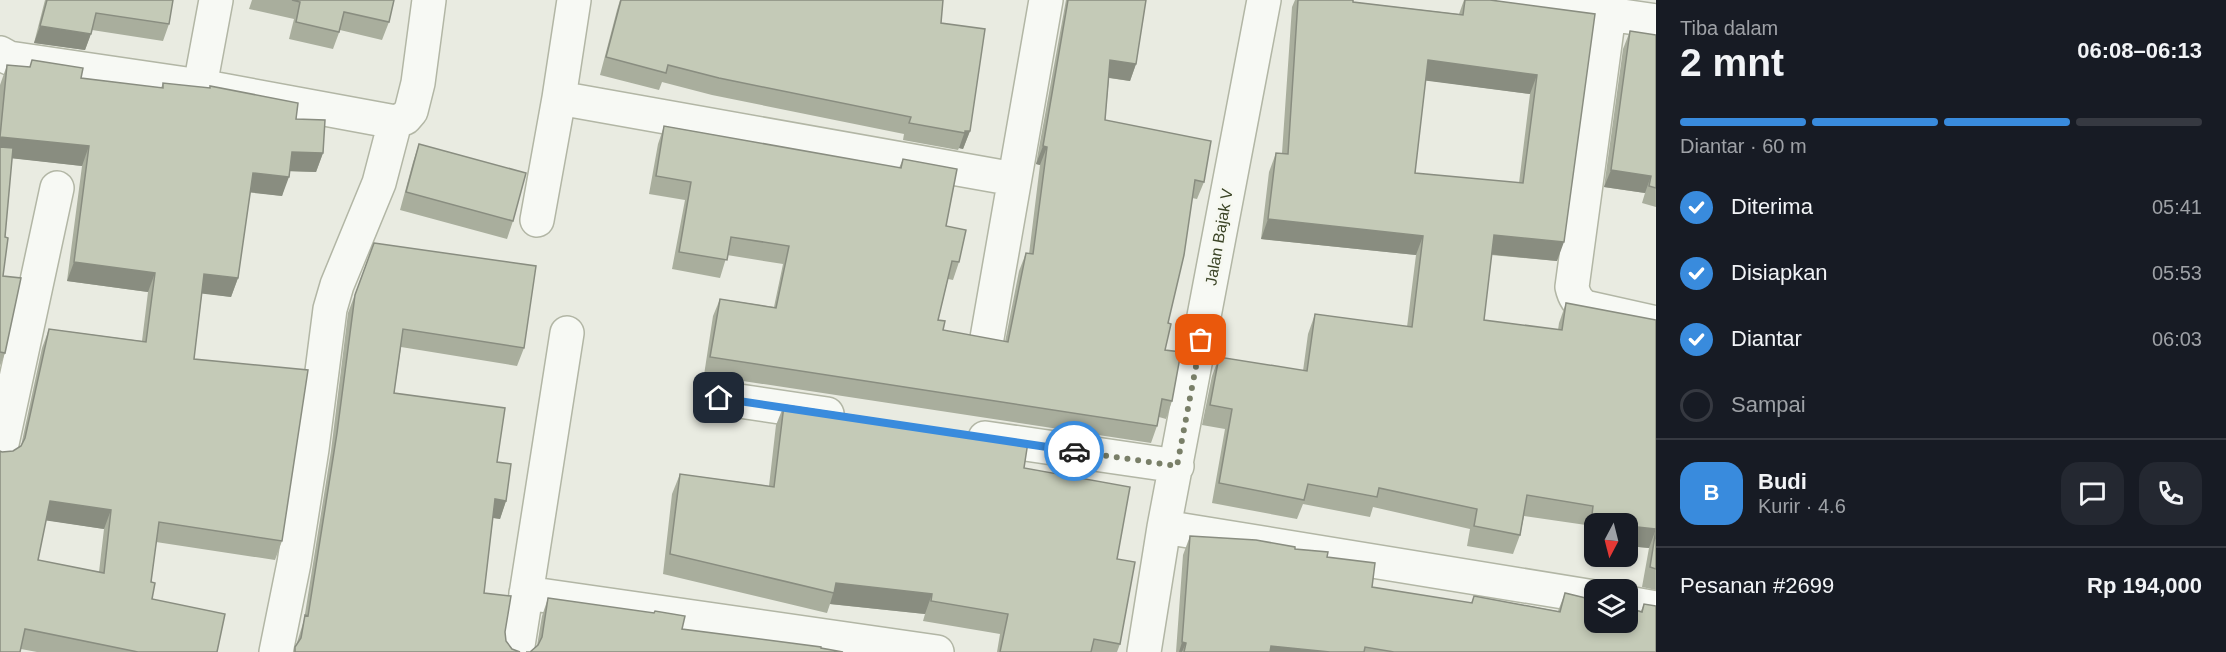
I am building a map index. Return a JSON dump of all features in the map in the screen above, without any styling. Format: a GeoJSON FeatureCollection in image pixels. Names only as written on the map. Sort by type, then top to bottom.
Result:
{"type":"FeatureCollection","features":[{"type":"Feature","properties":{"kind":"street"},"geometry":{"type":"LineString","coordinates":[[200,86],[216,0]]}},
{"type":"Feature","properties":{"kind":"street"},"geometry":{"type":"LineString","coordinates":[[0,53],[9,58],[200,86],[395,122],[405,118],[414,102],[429,0]]}},
{"type":"Feature","properties":{"kind":"street"},"geometry":{"type":"LineString","coordinates":[[537,220],[574,0]]}},
{"type":"Feature","properties":{"kind":"street"},"geometry":{"type":"LineString","coordinates":[[987,339],[1046,0]]}},
{"type":"Feature","properties":{"kind":"street","name":"Jalan Bajak V"},"geometry":{"type":"LineString","coordinates":[[1144,652],[1164,527],[1264,0]]}},
{"type":"Feature","properties":{"kind":"street"},"geometry":{"type":"LineString","coordinates":[[1513,0],[1656,21]]}},
{"type":"Feature","properties":{"kind":"street"},"geometry":{"type":"LineString","coordinates":[[1608,14],[1572,287],[1574,296],[1585,307],[1656,323]]}},
{"type":"Feature","properties":{"kind":"street"},"geometry":{"type":"LineString","coordinates":[[559,99],[1014,179]]}},
{"type":"Feature","properties":{"kind":"street"},"geometry":{"type":"LineString","coordinates":[[276,652],[294,563],[312,449],[330,309],[337,285],[379,183],[395,122]]}},
{"type":"Feature","properties":{"kind":"street"},"geometry":{"type":"LineString","coordinates":[[0,453],[57,188]]}},
{"type":"Feature","properties":{"kind":"street"},"geometry":{"type":"LineString","coordinates":[[517,652],[567,333]]}},
{"type":"Feature","properties":{"kind":"street"},"geometry":{"type":"LineString","coordinates":[[719,398],[855,418]]}},
{"type":"Feature","properties":{"kind":"street"},"geometry":{"type":"LineString","coordinates":[[958,434],[1177,466]]}},
{"type":"Feature","properties":{"kind":"street"},"geometry":{"type":"LineString","coordinates":[[1164,527],[1584,595]]}},
{"type":"Feature","properties":{"kind":"street"},"geometry":{"type":"LineString","coordinates":[[526,593],[937,652]]}},
{"type":"Feature","properties":{"kind":"street"},"geometry":{"type":"LineString","coordinates":[[1638,605],[1656,608]]}},
{"type":"Feature","properties":{"kind":"building"},"geometry":{"type":"Polygon","coordinates":[[[47,0],[173,0],[169,24],[96,13],[91,34],[40,26],[47,0]]]}},
{"type":"Feature","properties":{"kind":"building"},"geometry":{"type":"Polygon","coordinates":[[[292,0],[394,0],[389,22],[344,12],[339,32],[296,22],[300,2],[292,0]]]}},
{"type":"Feature","properties":{"kind":"building"},"geometry":{"type":"Polygon","coordinates":[[[621,0],[943,0],[941,23],[985,29],[970,131],[965,131],[965,133],[909,123],[911,117],[719,78],[668,65],[666,73],[606,57],[621,0]]]}},
{"type":"Feature","properties":{"kind":"building"},"geometry":{"type":"Polygon","coordinates":[[[1068,0],[1146,0],[1136,64],[1110,60],[1105,120],[1211,141],[1204,182],[1195,180],[1184,255],[1168,323],[1171,324],[1165,350],[1181,352],[1172,401],[1162,399],[1157,426],[710,357],[720,299],[776,308],[789,246],[731,237],[727,260],[679,252],[691,182],[656,176],[664,126],[901,168],[903,159],[957,169],[946,226],[966,230],[959,262],[952,261],[938,320],[945,321],[943,330],[1008,342],[1026,253],[1033,254],[1047,147],[1043,146],[1068,0]]]}},
{"type":"Feature","properties":{"kind":"building"},"geometry":{"type":"Polygon","coordinates":[[[1298,0],[1353,0],[1353,2],[1463,15],[1465,0],[1490,0],[1595,14],[1564,242],[1494,235],[1484,320],[1562,330],[1566,303],[1656,320],[1656,529],[1638,527],[1638,513],[1592,513],[1593,506],[1527,495],[1520,535],[1474,526],[1477,509],[1379,488],[1377,497],[1308,484],[1304,500],[1219,483],[1232,409],[1210,405],[1219,357],[1307,371],[1315,314],[1412,327],[1423,236],[1268,219],[1276,153],[1288,154],[1298,0]],[[1428,60],[1415,173],[1523,183],[1537,75],[1428,60]]]}},
{"type":"Feature","properties":{"kind":"building"},"geometry":{"type":"Polygon","coordinates":[[[1630,31],[1656,35],[1656,188],[1649,186],[1651,176],[1611,170],[1630,31]]]}},
{"type":"Feature","properties":{"kind":"building"},"geometry":{"type":"Polygon","coordinates":[[[32,60],[83,68],[81,78],[163,88],[163,83],[210,88],[210,86],[298,103],[296,119],[325,120],[323,153],[292,152],[289,177],[253,173],[238,278],[204,274],[194,359],[308,370],[282,541],[159,522],[151,582],[155,583],[152,599],[225,614],[217,652],[138,652],[25,629],[20,652],[0,652],[0,451],[13,451],[21,446],[25,438],[49,329],[146,342],[155,273],[74,262],[89,146],[0,137],[7,65],[30,67],[32,60]],[[50,501],[38,560],[104,573],[111,510],[50,501]]]}},
{"type":"Feature","properties":{"kind":"building"},"geometry":{"type":"Polygon","coordinates":[[[419,144],[526,173],[513,221],[406,192],[419,144]]]}},
{"type":"Feature","properties":{"kind":"building"},"geometry":{"type":"Polygon","coordinates":[[[0,147],[13,148],[5,237],[8,238],[3,276],[21,278],[5,353],[0,352],[0,147]]]}},
{"type":"Feature","properties":{"kind":"building"},"geometry":{"type":"Polygon","coordinates":[[[374,243],[536,266],[524,348],[403,329],[394,393],[505,408],[497,462],[511,464],[506,501],[495,499],[484,593],[511,596],[505,632],[506,641],[512,649],[520,652],[295,652],[295,647],[301,638],[305,615],[308,616],[337,433],[355,295],[374,243]]]}},
{"type":"Feature","properties":{"kind":"building"},"geometry":{"type":"Polygon","coordinates":[[[784,405],[1028,442],[1024,468],[1130,487],[1117,559],[1135,562],[1120,644],[1094,639],[1091,652],[1000,652],[1008,614],[931,601],[932,594],[836,583],[834,593],[670,554],[680,474],[774,487],[784,405]]]}},
{"type":"Feature","properties":{"kind":"building"},"geometry":{"type":"Polygon","coordinates":[[[1656,529],[1656,569],[1650,567],[1656,529]]]}},
{"type":"Feature","properties":{"kind":"building"},"geometry":{"type":"Polygon","coordinates":[[[1190,536],[1256,540],[1295,547],[1295,549],[1328,552],[1327,557],[1375,563],[1372,587],[1472,603],[1474,596],[1560,612],[1565,593],[1584,598],[1584,633],[1638,633],[1638,611],[1642,612],[1644,604],[1656,606],[1656,652],[1394,652],[1365,647],[1364,652],[1330,652],[1271,646],[1270,652],[1184,652],[1186,643],[1182,642],[1190,536]]]}},
{"type":"Feature","properties":{"kind":"building"},"geometry":{"type":"Polygon","coordinates":[[[548,598],[685,616],[682,629],[821,647],[843,652],[530,652],[538,645],[542,637],[548,598]]]}},
{"type":"Feature","properties":{"kind":"way so far"},"geometry":{"type":"LineString","coordinates":[[1074,451],[1177,466],[1201,340]]}},
{"type":"Feature","properties":{"kind":"route"},"geometry":{"type":"LineString","coordinates":[[719,398],[1074,451]]}}]}
